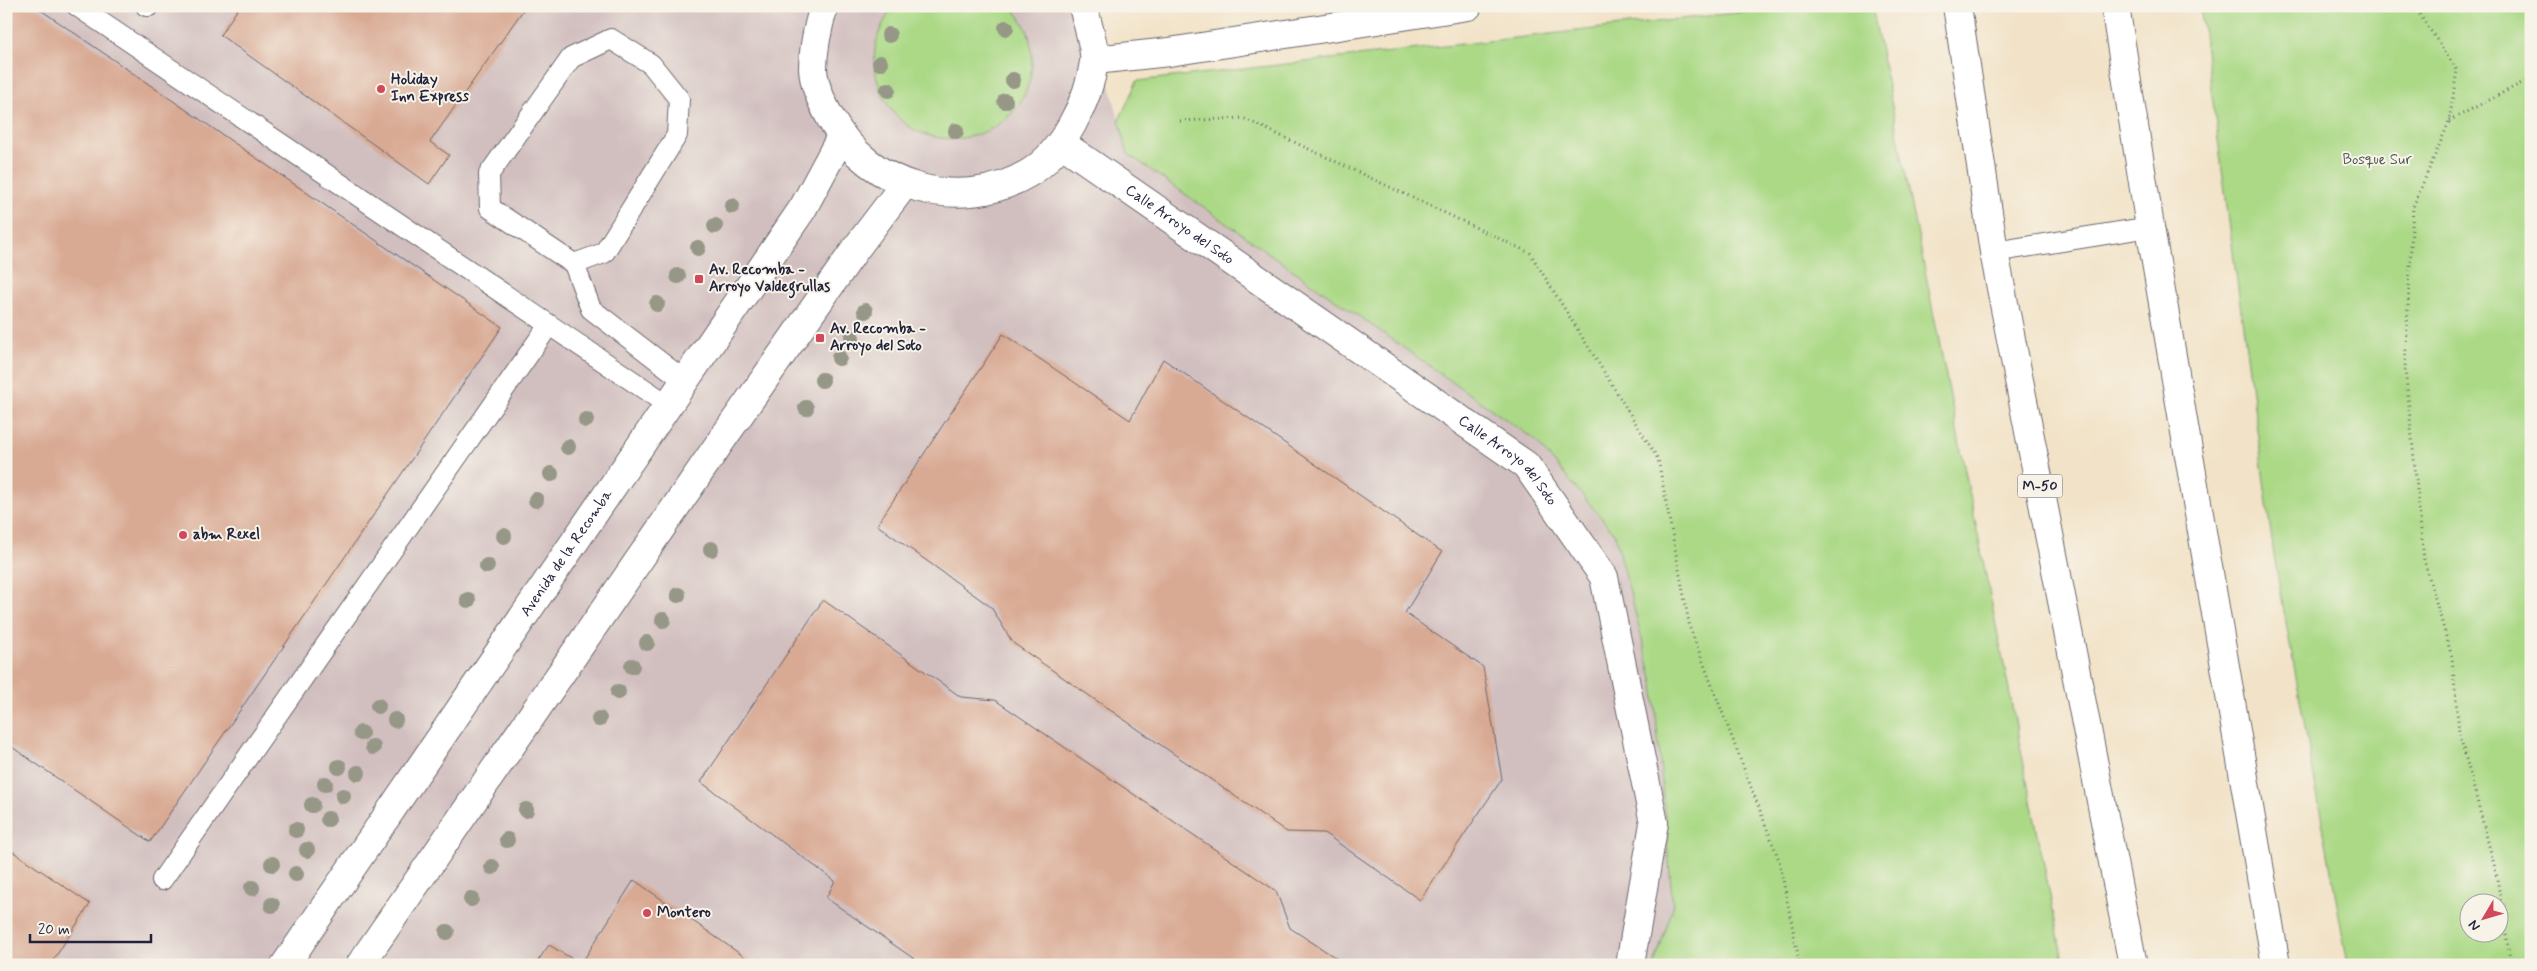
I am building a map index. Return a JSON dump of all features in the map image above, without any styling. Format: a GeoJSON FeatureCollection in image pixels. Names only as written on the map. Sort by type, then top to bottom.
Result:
{"type":"FeatureCollection","features":[{"type":"Feature","properties":{"kind":"main road"},"geometry":{"type":"LineString","coordinates":[[824,6],[818,27],[813,71],[823,105],[841,138],[876,170],[904,185],[949,192],[993,189],[1030,172],[1060,144],[1081,110],[1095,60],[1083,6]]}},
{"type":"Feature","properties":{"kind":"main road"},"geometry":{"type":"LineString","coordinates":[[1095,60],[1169,52],[1468,6]]}},
{"type":"Feature","properties":{"kind":"main road","name":"M-50"},"geometry":{"type":"LineString","coordinates":[[1958,6],[1994,252],[2134,965]]}},
{"type":"Feature","properties":{"kind":"main road"},"geometry":{"type":"LineString","coordinates":[[2115,6],[2150,227],[2276,965]]}},
{"type":"Feature","properties":{"kind":"main road","name":"Avenida de la Recomba"},"geometry":{"type":"LineString","coordinates":[[285,965],[803,208],[841,138]]}},
{"type":"Feature","properties":{"kind":"main road","name":"Calle Arroyo del Soto"},"geometry":{"type":"LineString","coordinates":[[1060,144],[1526,465],[1604,577],[1654,823],[1630,965]]}},
{"type":"Feature","properties":{"kind":"main road"},"geometry":{"type":"LineString","coordinates":[[360,965],[721,441],[857,247],[904,185]]}},
{"type":"Feature","properties":{"kind":"lane"},"geometry":{"type":"LineString","coordinates":[[77,6],[668,405]]}},
{"type":"Feature","properties":{"kind":"lane"},"geometry":{"type":"LineString","coordinates":[[574,264],[604,253],[678,135],[679,99],[651,64],[611,39],[571,58],[490,174],[490,208],[574,264],[591,309],[685,381]]}},
{"type":"Feature","properties":{"kind":"lane"},"geometry":{"type":"LineString","coordinates":[[1994,252],[2150,227]]}},
{"type":"Feature","properties":{"kind":"lane"},"geometry":{"type":"LineString","coordinates":[[162,880],[549,324]]}},
{"type":"Feature","properties":{"kind":"path"},"geometry":{"type":"LineString","coordinates":[[2414,6],[2457,70],[2449,122],[2413,207],[2405,367],[2424,560],[2452,657],[2459,732],[2496,872],[2511,965]]}},
{"type":"Feature","properties":{"kind":"path"},"geometry":{"type":"LineString","coordinates":[[2449,122],[2531,78]]}},
{"type":"Feature","properties":{"kind":"path"},"geometry":{"type":"LineString","coordinates":[[1180,121],[1243,118],[1530,252],[1658,459],[1690,628],[1780,860],[1800,965]]}},
{"type":"Feature","properties":{"kind":"shaded area"},"geometry":{"type":"Polygon","coordinates":[[[6,6],[1089,6],[1128,154],[1535,440],[1615,535],[1653,682],[1673,907],[1654,965],[6,965],[6,6]]]}},
{"type":"Feature","properties":{"kind":"green space"},"geometry":{"type":"Polygon","coordinates":[[[893,6],[1012,6],[1024,24],[1029,36],[1031,72],[1021,101],[1001,123],[976,135],[947,139],[920,132],[896,116],[880,88],[875,66],[878,36],[893,6]]]}},
{"type":"Feature","properties":{"kind":"green space"},"geometry":{"type":"Polygon","coordinates":[[[1796,6],[1872,6],[2064,965],[1654,965],[1673,907],[1653,682],[1615,534],[1535,440],[1128,154],[1119,120],[1137,81],[1796,6]]]}},
{"type":"Feature","properties":{"kind":"green space","name":"Bosque Sur"},"geometry":{"type":"Polygon","coordinates":[[[2200,6],[2531,6],[2531,965],[2348,965],[2274,556],[2200,6]]]}},
{"type":"Feature","properties":{"kind":"building","name":"abm Rexel"},"geometry":{"type":"Polygon","coordinates":[[[6,6],[35,6],[502,327],[150,842],[6,743],[6,6]]]}},
{"type":"Feature","properties":{"kind":"building","name":"Holiday Inn Express"},"geometry":{"type":"Polygon","coordinates":[[[240,6],[526,6],[430,142],[449,155],[429,184],[220,35],[240,6]]]}},
{"type":"Feature","properties":{"kind":"building"},"geometry":{"type":"Polygon","coordinates":[[[1003,334],[1130,420],[1163,359],[1442,552],[1405,613],[1483,667],[1502,779],[1420,900],[1324,833],[1287,832],[1013,643],[991,607],[877,525],[1003,334]]]}},
{"type":"Feature","properties":{"kind":"building"},"geometry":{"type":"Polygon","coordinates":[[[823,600],[961,697],[995,700],[1276,891],[1290,928],[1347,965],[923,965],[826,898],[835,881],[701,782],[823,600]]]}},
{"type":"Feature","properties":{"kind":"building"},"geometry":{"type":"Polygon","coordinates":[[[6,847],[90,904],[50,965],[6,965],[6,847]]]}},
{"type":"Feature","properties":{"kind":"building","name":"Montero"},"geometry":{"type":"Polygon","coordinates":[[[634,880],[756,965],[535,965],[549,945],[581,964],[634,880]]]}},
{"type":"Feature","properties":{"kind":"place","name":"Holiday Inn Express"},"geometry":{"type":"Point","coordinates":[381,89]}},
{"type":"Feature","properties":{"kind":"place","name":"Av. Recomba - Arroyo Valdegrullas"},"geometry":{"type":"Point","coordinates":[699,279]}},
{"type":"Feature","properties":{"kind":"place","name":"Av. Recomba - Arroyo del Soto"},"geometry":{"type":"Point","coordinates":[820,338]}},
{"type":"Feature","properties":{"kind":"place","name":"abm Rexel"},"geometry":{"type":"Point","coordinates":[183,535]}},
{"type":"Feature","properties":{"kind":"place","name":"Montero"},"geometry":{"type":"Point","coordinates":[647,913]}}]}
